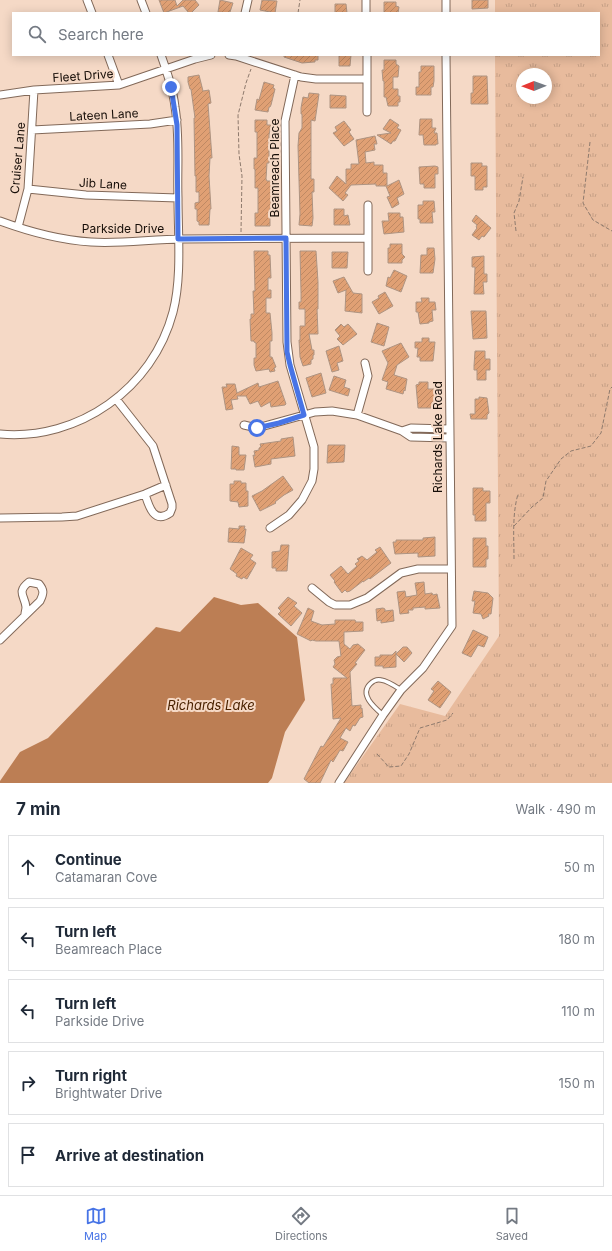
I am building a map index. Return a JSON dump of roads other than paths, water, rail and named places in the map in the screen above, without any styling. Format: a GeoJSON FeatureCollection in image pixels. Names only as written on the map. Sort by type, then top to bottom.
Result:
{"type":"FeatureCollection","features":[{"type":"Feature","properties":{"kind":"street"},"geometry":{"type":"LineString","coordinates":[[87,0],[92,12]]}},
{"type":"Feature","properties":{"kind":"street"},"geometry":{"type":"LineString","coordinates":[[141,0],[146,12]]}},
{"type":"Feature","properties":{"kind":"street"},"geometry":{"type":"LineString","coordinates":[[245,12],[248,0]]}},
{"type":"Feature","properties":{"kind":"street"},"geometry":{"type":"LineString","coordinates":[[366,0],[366,12]]}},
{"type":"Feature","properties":{"kind":"street"},"geometry":{"type":"LineString","coordinates":[[446,0],[446,12]]}},
{"type":"Feature","properties":{"kind":"street"},"geometry":{"type":"LineString","coordinates":[[108,56],[119,85]]}},
{"type":"Feature","properties":{"kind":"street"},"geometry":{"type":"LineString","coordinates":[[0,434],[28,434],[45,432],[64,427],[98,412],[131,386],[151,362],[169,325],[178,284],[177,120],[171,87],[161,56]]}},
{"type":"Feature","properties":{"kind":"street","name":"Fleet Drive"},"geometry":{"type":"LineString","coordinates":[[0,95],[34,90],[119,85],[207,56]]}},
{"type":"Feature","properties":{"kind":"street"},"geometry":{"type":"LineString","coordinates":[[237,56],[295,75],[316,79],[367,79]]}},
{"type":"Feature","properties":{"kind":"street"},"geometry":{"type":"LineString","coordinates":[[367,56],[367,112]]}},
{"type":"Feature","properties":{"kind":"street","name":"Richards Lake Road"},"geometry":{"type":"LineString","coordinates":[[339,783],[383,715],[401,690],[423,668],[452,626],[446,56]]}},
{"type":"Feature","properties":{"kind":"street","name":"Beamreach Place"},"geometry":{"type":"LineString","coordinates":[[270,528],[295,509],[305,495],[312,481],[315,458],[314,447],[287,352],[285,121],[295,75]]}},
{"type":"Feature","properties":{"kind":"street","name":"Cruiser Lane"},"geometry":{"type":"LineString","coordinates":[[18,227],[28,189],[34,90]]}},
{"type":"Feature","properties":{"kind":"street","name":"Lateen Lane"},"geometry":{"type":"LineString","coordinates":[[32,130],[150,124],[177,120]]}},
{"type":"Feature","properties":{"kind":"street","name":"Jib Lane"},"geometry":{"type":"LineString","coordinates":[[28,189],[86,195],[178,198]]}},
{"type":"Feature","properties":{"kind":"street"},"geometry":{"type":"LineString","coordinates":[[368,205],[368,271]]}},
{"type":"Feature","properties":{"kind":"street","name":"Parkside Drive"},"geometry":{"type":"LineString","coordinates":[[0,221],[56,238],[92,242],[140,242],[178,239],[368,238]]}},
{"type":"Feature","properties":{"kind":"street"},"geometry":{"type":"LineString","coordinates":[[357,415],[368,376],[365,364]]}},
{"type":"Feature","properties":{"kind":"street"},"geometry":{"type":"LineString","coordinates":[[116,399],[153,446],[172,504],[170,513],[161,517],[155,516],[149,506],[145,494]]}},
{"type":"Feature","properties":{"kind":"street"},"geometry":{"type":"LineString","coordinates":[[244,425],[257,428],[315,412],[332,411],[357,415],[402,431],[411,437],[449,438]]}},
{"type":"Feature","properties":{"kind":"street"},"geometry":{"type":"LineString","coordinates":[[402,431],[411,428],[449,429]]}},
{"type":"Feature","properties":{"kind":"street"},"geometry":{"type":"LineString","coordinates":[[0,518],[77,516],[145,494],[166,485]]}},
{"type":"Feature","properties":{"kind":"street"},"geometry":{"type":"LineString","coordinates":[[312,588],[329,602],[336,605],[350,605],[367,598],[400,573],[418,569],[451,569]]}},
{"type":"Feature","properties":{"kind":"street"},"geometry":{"type":"LineString","coordinates":[[0,640],[25,614]]}},
{"type":"Feature","properties":{"kind":"lane"},"geometry":{"type":"LineString","coordinates":[[383,715],[369,700],[366,694],[368,687],[373,681],[380,680],[401,690]]}},
{"type":"Feature","properties":{"kind":"water","name":"Richards Lake"},"geometry":{"type":"Polygon","coordinates":[[[214,597],[241,605],[258,603],[297,637],[305,700],[285,732],[272,778],[268,783],[0,783],[20,752],[48,738],[156,627],[180,632],[214,597]]]}}]}
